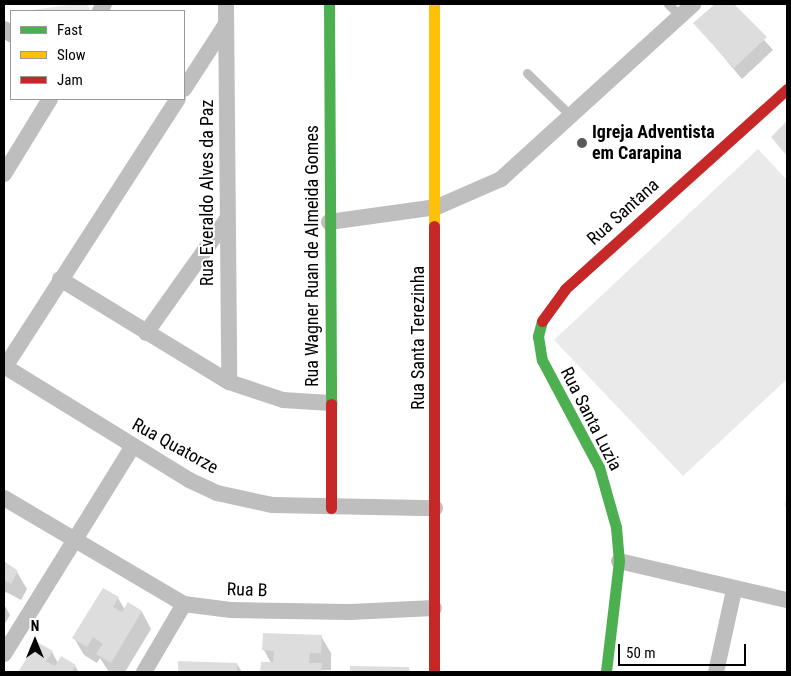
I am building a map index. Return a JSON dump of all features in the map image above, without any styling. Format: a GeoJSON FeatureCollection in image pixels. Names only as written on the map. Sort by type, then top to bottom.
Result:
{"type":"FeatureCollection","features":[{"type":"Feature","properties":{"kind":"street","name":"Rua Everaldo Alves da Paz"},"geometry":{"type":"LineString","coordinates":[[226,4],[229,382]]}},
{"type":"Feature","properties":{"kind":"street","name":"Rua Wagner Ruan de Almeida Gomes"},"geometry":{"type":"LineString","coordinates":[[329,4],[331,508]]}},
{"type":"Feature","properties":{"kind":"street","name":"Rua Santa Terezinha"},"geometry":{"type":"LineString","coordinates":[[434,4],[437,208],[434,672]]}},
{"type":"Feature","properties":{"kind":"street"},"geometry":{"type":"LineString","coordinates":[[329,222],[437,208],[501,179],[572,116],[674,10],[693,4]]}},
{"type":"Feature","properties":{"kind":"street"},"geometry":{"type":"LineString","coordinates":[[185,87],[226,24]]}},
{"type":"Feature","properties":{"kind":"street","name":"Rua Santana"},"geometry":{"type":"LineString","coordinates":[[542,360],[538,336],[544,314],[564,288],[787,89]]}},
{"type":"Feature","properties":{"kind":"street"},"geometry":{"type":"LineString","coordinates":[[6,165],[49,100]]}},
{"type":"Feature","properties":{"kind":"street"},"geometry":{"type":"LineString","coordinates":[[4,367],[177,100]]}},
{"type":"Feature","properties":{"kind":"street"},"geometry":{"type":"LineString","coordinates":[[146,333],[227,219]]}},
{"type":"Feature","properties":{"kind":"street"},"geometry":{"type":"LineString","coordinates":[[60,279],[229,382],[283,400],[330,403]]}},
{"type":"Feature","properties":{"kind":"street","name":"Rua Santa Luzia"},"geometry":{"type":"LineString","coordinates":[[542,360],[599,467],[616,527],[619,561],[606,672]]}},
{"type":"Feature","properties":{"kind":"street","name":"Rua Quatorze"},"geometry":{"type":"LineString","coordinates":[[4,367],[133,446],[217,492],[272,505],[331,508],[435,508]]}},
{"type":"Feature","properties":{"kind":"street"},"geometry":{"type":"LineString","coordinates":[[6,645],[74,544],[133,446]]}},
{"type":"Feature","properties":{"kind":"street","name":"Rua B"},"geometry":{"type":"LineString","coordinates":[[4,498],[74,544],[184,604],[231,610],[340,612],[434,608]]}},
{"type":"Feature","properties":{"kind":"street"},"geometry":{"type":"LineString","coordinates":[[619,561],[734,590],[787,600]]}},
{"type":"Feature","properties":{"kind":"street"},"geometry":{"type":"LineString","coordinates":[[716,672],[734,590]]}},
{"type":"Feature","properties":{"kind":"street"},"geometry":{"type":"LineString","coordinates":[[144,672],[184,604]]}},
{"type":"Feature","properties":{"kind":"lane"},"geometry":{"type":"LineString","coordinates":[[527,73],[572,116]]}},
{"type":"Feature","properties":{"kind":"shaded area"},"geometry":{"type":"Polygon","coordinates":[[[87,4],[90,10],[33,10],[87,4]]]}},
{"type":"Feature","properties":{"kind":"shaded area"},"geometry":{"type":"Polygon","coordinates":[[[758,149],[787,180],[787,379],[683,476],[554,340],[758,149]]]}},
{"type":"Feature","properties":{"kind":"building"},"geometry":{"type":"Polygon","coordinates":[[[715,4],[734,4],[767,37],[734,68],[693,23],[715,4]]]}},
{"type":"Feature","properties":{"kind":"building"},"geometry":{"type":"Polygon","coordinates":[[[787,121],[787,156],[771,137],[787,121]]]}},
{"type":"Feature","properties":{"kind":"building"},"geometry":{"type":"Polygon","coordinates":[[[4,561],[18,571],[11,584],[4,580],[4,561]]]}},
{"type":"Feature","properties":{"kind":"building"},"geometry":{"type":"Polygon","coordinates":[[[103,588],[119,597],[113,607],[122,612],[128,602],[142,611],[111,663],[96,654],[103,644],[93,637],[87,647],[72,638],[103,588]]]}},
{"type":"Feature","properties":{"kind":"building"},"geometry":{"type":"Polygon","coordinates":[[[263,633],[322,635],[321,653],[310,653],[309,663],[322,663],[321,672],[260,672],[261,662],[273,662],[274,651],[262,650],[263,633]]]}},
{"type":"Feature","properties":{"kind":"building"},"geometry":{"type":"Polygon","coordinates":[[[37,642],[53,651],[46,661],[55,666],[61,656],[76,665],[72,672],[18,672],[37,642]]]}},
{"type":"Feature","properties":{"kind":"building"},"geometry":{"type":"Polygon","coordinates":[[[178,661],[237,663],[237,672],[178,672],[178,661]]]}},
{"type":"Feature","properties":{"kind":"building"},"geometry":{"type":"Polygon","coordinates":[[[350,666],[409,667],[409,672],[350,672],[350,666]]]}},
{"type":"Feature","properties":{"kind":"traffic: fast"},"geometry":{"type":"LineString","coordinates":[[329,4],[331,404]]}},
{"type":"Feature","properties":{"kind":"traffic: fast"},"geometry":{"type":"LineString","coordinates":[[542,321],[538,336],[542,360],[599,467],[616,527],[619,561],[606,672]]}},
{"type":"Feature","properties":{"kind":"traffic: slow"},"geometry":{"type":"LineString","coordinates":[[434,4],[434,226]]}},
{"type":"Feature","properties":{"kind":"traffic: jam"},"geometry":{"type":"LineString","coordinates":[[542,321],[565,289],[787,89]]}},
{"type":"Feature","properties":{"kind":"traffic: jam"},"geometry":{"type":"LineString","coordinates":[[434,226],[434,672]]}},
{"type":"Feature","properties":{"kind":"traffic: jam"},"geometry":{"type":"LineString","coordinates":[[331,404],[331,508]]}},
{"type":"Feature","properties":{"kind":"place","name":"Igreja Adventista em Carapina"},"geometry":{"type":"Point","coordinates":[582,143]}}]}
